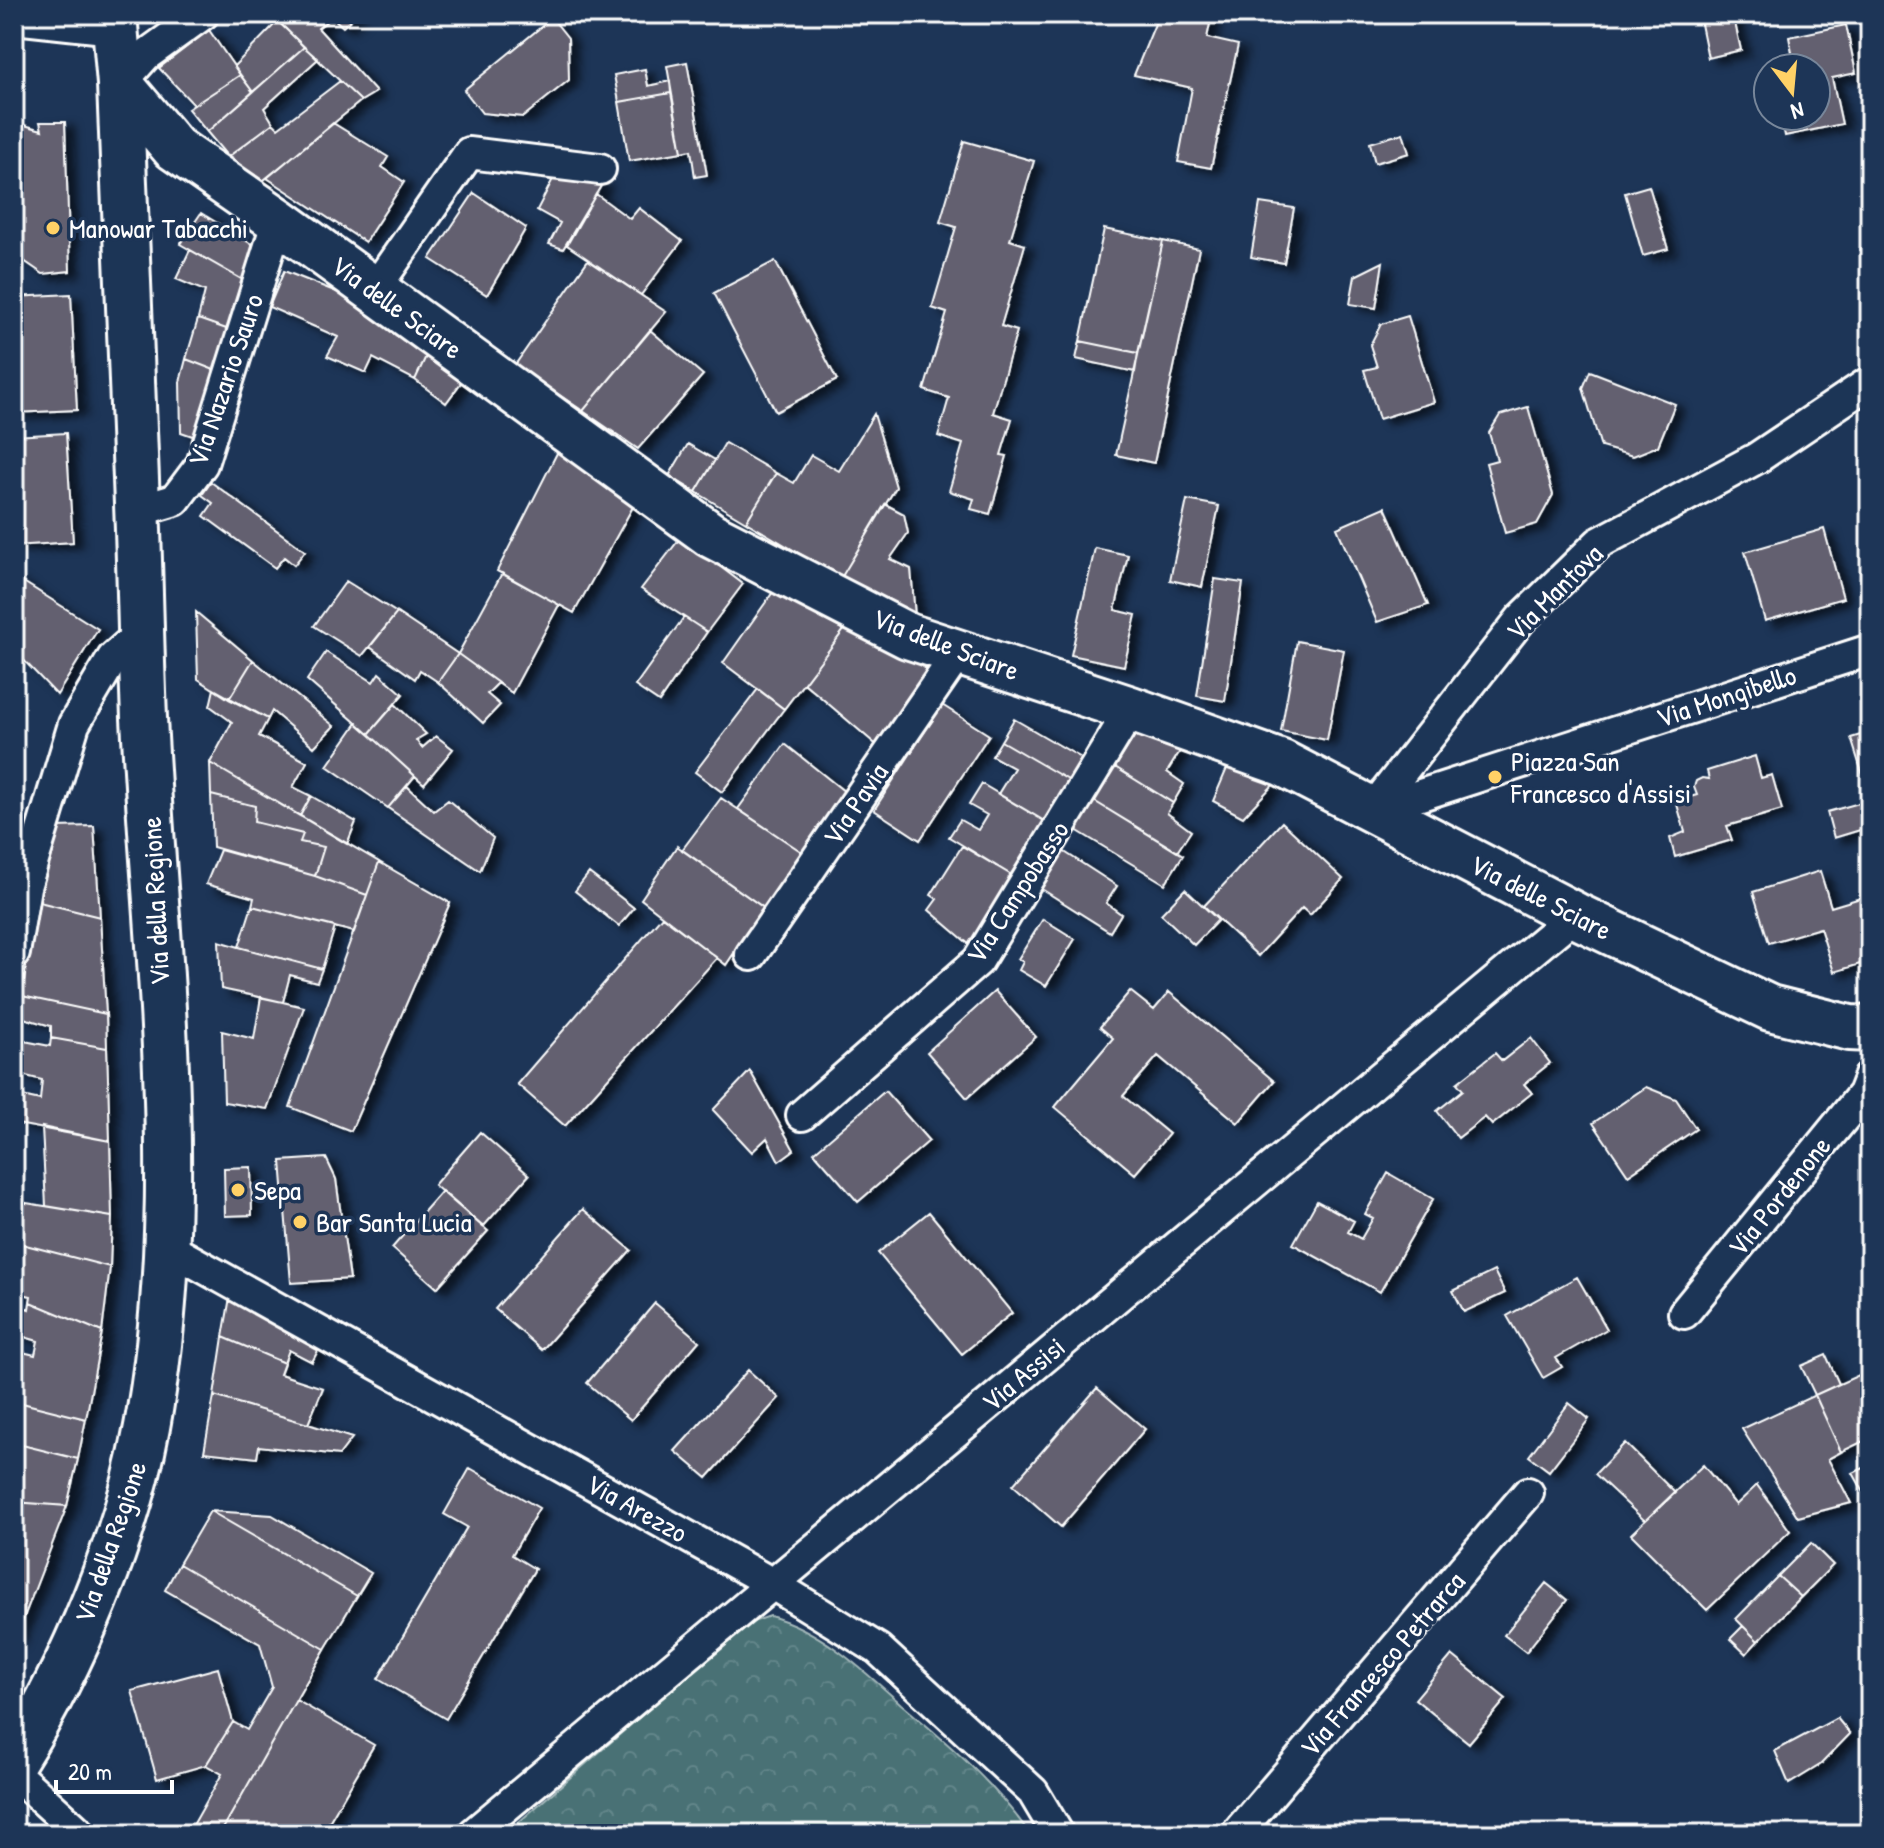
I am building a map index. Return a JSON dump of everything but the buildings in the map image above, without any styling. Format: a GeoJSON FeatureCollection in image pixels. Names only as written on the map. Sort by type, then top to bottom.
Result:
{"type":"FeatureCollection","features":[{"type":"Feature","properties":{"kind":"street"},"geometry":{"type":"LineString","coordinates":[[120,84],[146,55],[203,14]]}},
{"type":"Feature","properties":{"kind":"street"},"geometry":{"type":"LineString","coordinates":[[14,18],[114,22]]}},
{"type":"Feature","properties":{"kind":"street","name":"Via della Regione"},"geometry":{"type":"LineString","coordinates":[[14,1760],[34,1728],[76,1641],[108,1563],[133,1487],[149,1413],[162,1316],[167,1247],[166,1086],[141,633],[120,84],[114,22]]}},
{"type":"Feature","properties":{"kind":"street","name":"Via delle Sciare"},"geometry":{"type":"LineString","coordinates":[[120,84],[174,148],[711,535],[908,636],[1131,709],[1282,763],[1575,915],[1770,1008],[1850,1028],[1870,1029]]}},
{"type":"Feature","properties":{"kind":"street"},"geometry":{"type":"LineString","coordinates":[[374,290],[469,153],[600,169]]}},
{"type":"Feature","properties":{"kind":"street","name":"Via Nazario Sauro"},"geometry":{"type":"LineString","coordinates":[[138,511],[175,500],[202,464],[278,220]]}},
{"type":"Feature","properties":{"kind":"street","name":"Via Mantova"},"geometry":{"type":"LineString","coordinates":[[1371,811],[1521,619],[1599,543],[1757,458],[1870,382]]}},
{"type":"Feature","properties":{"kind":"street"},"geometry":{"type":"LineString","coordinates":[[14,953],[25,887],[74,724],[113,658],[141,633]]}},
{"type":"Feature","properties":{"kind":"street","name":"Via Mongibello"},"geometry":{"type":"LineString","coordinates":[[1371,811],[1870,650]]}},
{"type":"Feature","properties":{"kind":"street","name":"Via Pavia"},"geometry":{"type":"LineString","coordinates":[[751,955],[959,652]]}},
{"type":"Feature","properties":{"kind":"street","name":"Via Campobasso"},"geometry":{"type":"LineString","coordinates":[[802,1115],[978,961],[1131,709]]}},
{"type":"Feature","properties":{"kind":"street","name":"Via Assisi"},"geometry":{"type":"LineString","coordinates":[[473,1834],[1575,915]]}},
{"type":"Feature","properties":{"kind":"street","name":"Via Pordenone"},"geometry":{"type":"LineString","coordinates":[[1684,1313],[1863,1094],[1870,1076]]}},
{"type":"Feature","properties":{"kind":"street","name":"Via Arezzo"},"geometry":{"type":"LineString","coordinates":[[167,1247],[771,1583],[878,1649],[1033,1792],[1058,1834]]}},
{"type":"Feature","properties":{"kind":"street","name":"Via Francesco Petrarca"},"geometry":{"type":"LineString","coordinates":[[1236,1834],[1528,1493]]}},
{"type":"Feature","properties":{"kind":"street"},"geometry":{"type":"LineString","coordinates":[[14,1773],[81,1834]]}},
{"type":"Feature","properties":{"kind":"green space"},"geometry":{"type":"Polygon","coordinates":[[[770,1616],[789,1622],[824,1641],[856,1664],[970,1765],[1030,1834],[505,1834],[747,1624],[770,1616]]]}},
{"type":"Feature","properties":{"kind":"place","name":"Manowar Tabacchi"},"geometry":{"type":"Point","coordinates":[53,228]}},
{"type":"Feature","properties":{"kind":"place","name":"Piazza San Francesco d'Assisi"},"geometry":{"type":"Point","coordinates":[1495,777]}},
{"type":"Feature","properties":{"kind":"place","name":"Sepa"},"geometry":{"type":"Point","coordinates":[238,1190]}},
{"type":"Feature","properties":{"kind":"place","name":"Bar Santa Lucia"},"geometry":{"type":"Point","coordinates":[300,1222]}}]}
